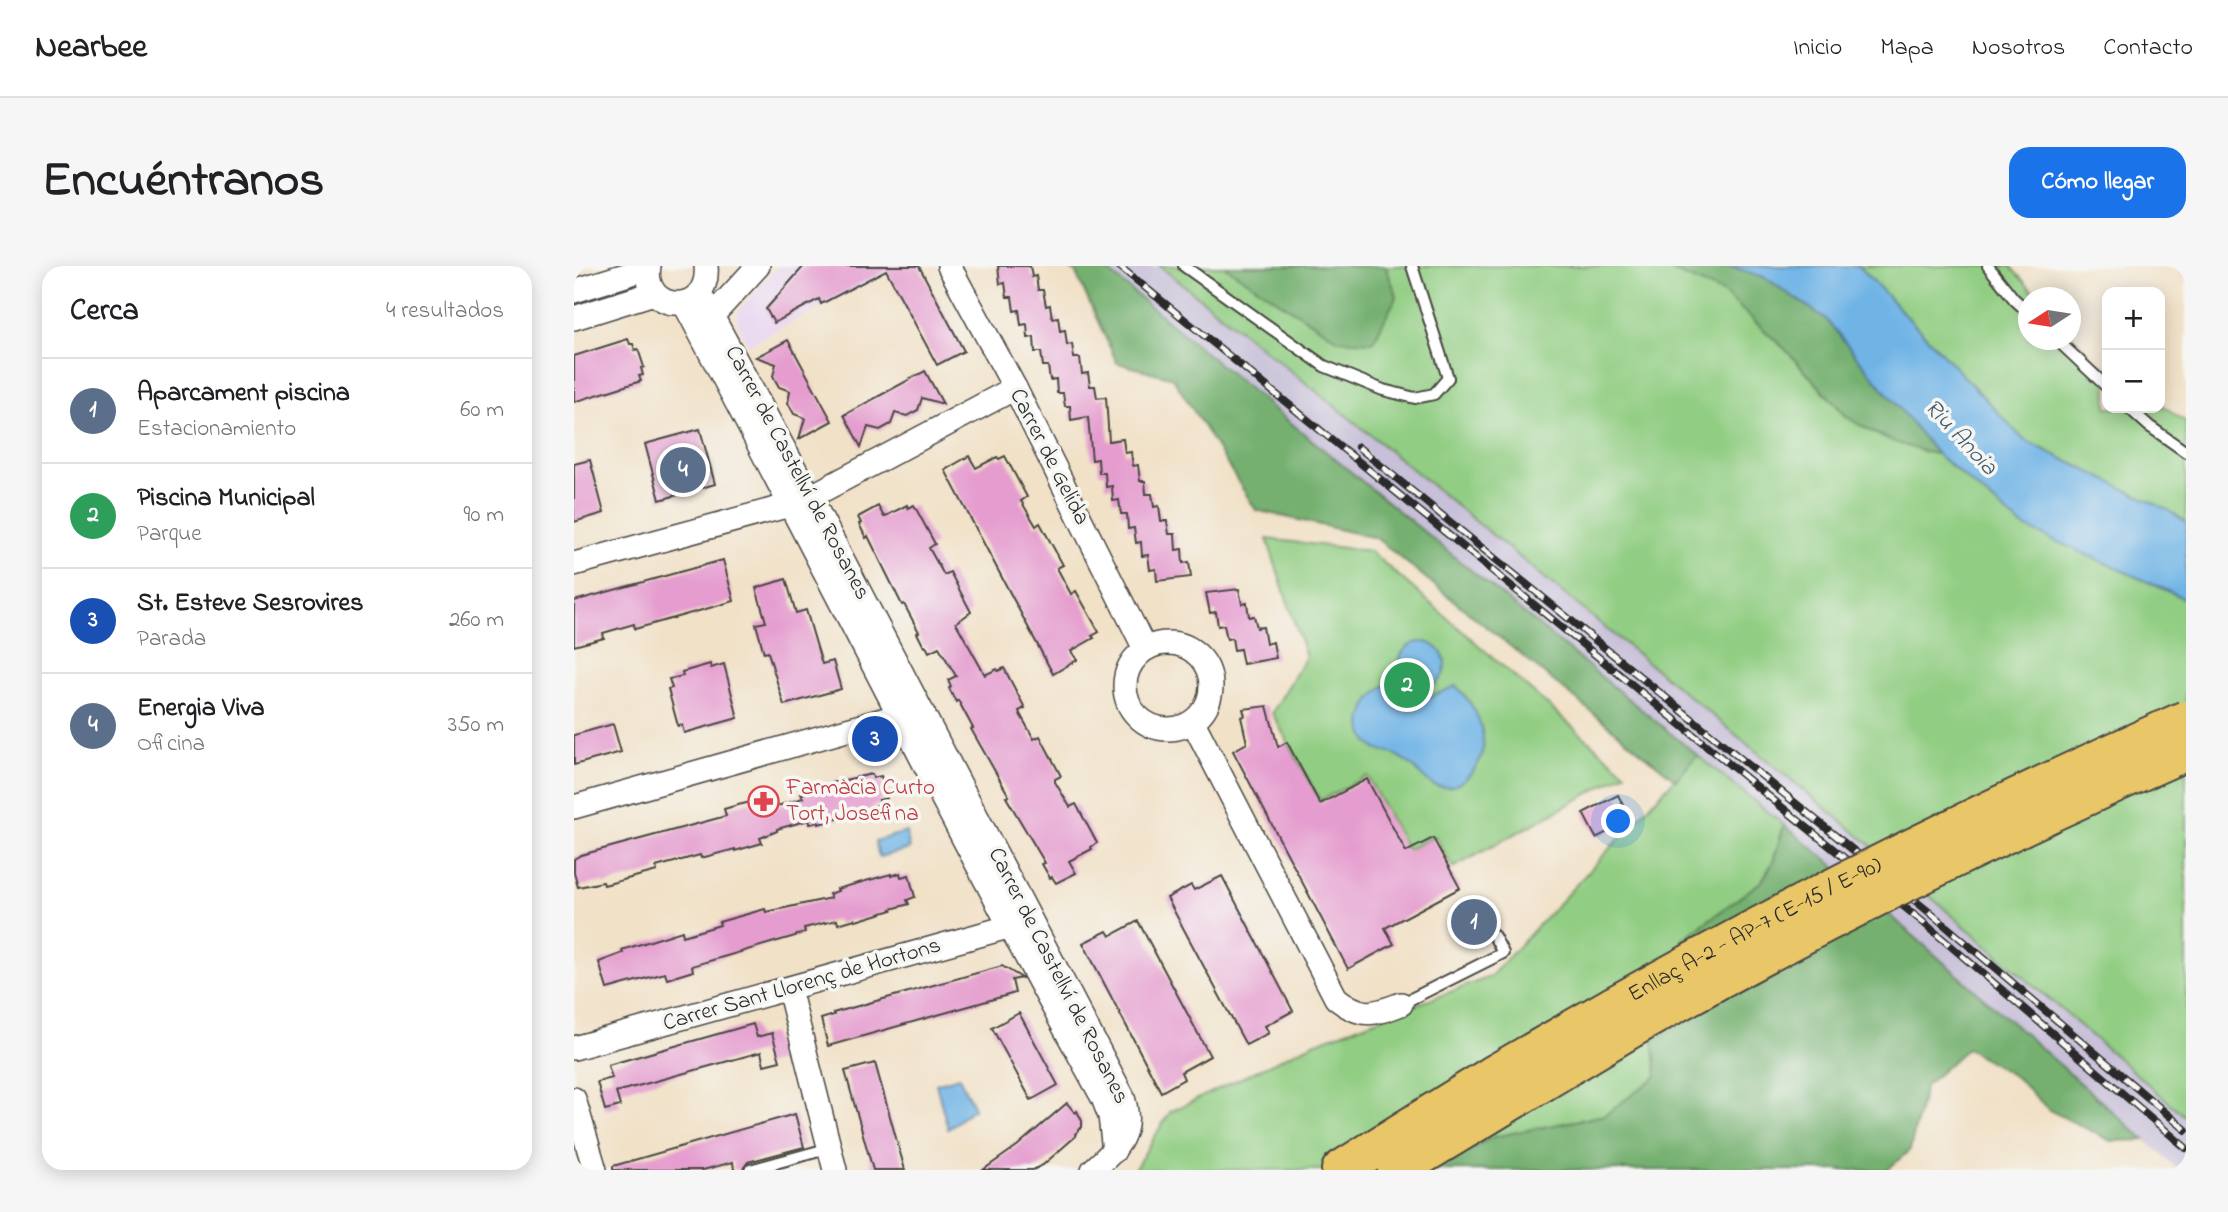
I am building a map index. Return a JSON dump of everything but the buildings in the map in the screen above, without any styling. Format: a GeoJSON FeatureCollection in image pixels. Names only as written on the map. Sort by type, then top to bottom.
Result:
{"type":"FeatureCollection","features":[{"type":"Feature","properties":{"kind":"highway","name":"Enllaç A-2 - AP-7 (E-15 / E-90)"},"geometry":{"type":"LineString","coordinates":[[1397,1170],[1623,1017],[1822,892],[2021,795],[2186,720]]}},
{"type":"Feature","properties":{"kind":"highway","name":"Enllaç A-2 - AP-7 (E-15 / E-90)"},"geometry":{"type":"LineString","coordinates":[[1340,1170],[1483,1082],[1623,1017],[1714,981],[1845,912],[2038,817],[2186,751]]}},
{"type":"Feature","properties":{"kind":"street"},"geometry":{"type":"LineString","coordinates":[[574,291],[649,267],[650,285],[654,293],[668,302],[692,298],[705,285],[706,266]]}},
{"type":"Feature","properties":{"kind":"street"},"geometry":{"type":"LineString","coordinates":[[713,315],[758,266]]}},
{"type":"Feature","properties":{"kind":"street","name":"Carrer de Gelida"},"geometry":{"type":"LineString","coordinates":[[949,266],[1014,388],[1145,649]]}},
{"type":"Feature","properties":{"kind":"street"},"geometry":{"type":"LineString","coordinates":[[574,317],[654,293]]}},
{"type":"Feature","properties":{"kind":"street","name":"Carrer de Castellví de Rosanes"},"geometry":{"type":"LineString","coordinates":[[692,298],[713,315],[800,501]]}},
{"type":"Feature","properties":{"kind":"street","name":"Carrer de Castellví de Rosanes"},"geometry":{"type":"LineString","coordinates":[[692,298],[1018,921],[1103,1098],[1110,1116],[1114,1151],[1093,1170]]}},
{"type":"Feature","properties":{"kind":"street"},"geometry":{"type":"LineString","coordinates":[[574,564],[800,501],[1014,388]]}},
{"type":"Feature","properties":{"kind":"street"},"geometry":{"type":"LineString","coordinates":[[1174,643],[1200,656],[1212,683],[1210,698],[1204,711],[1193,722],[1181,728],[1167,730],[1141,721],[1132,710],[1126,698],[1125,684],[1128,670],[1135,658],[1145,649],[1174,643]]}},
{"type":"Feature","properties":{"kind":"street"},"geometry":{"type":"LineString","coordinates":[[574,807],[909,710]]}},
{"type":"Feature","properties":{"kind":"street"},"geometry":{"type":"LineString","coordinates":[[1193,722],[1336,998],[1349,1008],[1363,1013],[1381,1012],[1401,1004]]}},
{"type":"Feature","properties":{"kind":"street","name":"Carrer Sant Llorenç de Hortons"},"geometry":{"type":"LineString","coordinates":[[574,1048],[789,989],[1018,921]]}},
{"type":"Feature","properties":{"kind":"street"},"geometry":{"type":"LineString","coordinates":[[789,989],[833,1159]]}},
{"type":"Feature","properties":{"kind":"street"},"geometry":{"type":"LineString","coordinates":[[574,1099],[595,1170]]}},
{"type":"Feature","properties":{"kind":"lane"},"geometry":{"type":"LineString","coordinates":[[1184,266],[1324,366],[1383,390],[1415,398],[1434,394],[1448,378],[1412,266]]}},
{"type":"Feature","properties":{"kind":"lane"},"geometry":{"type":"LineString","coordinates":[[1988,266],[2018,300]]}},
{"type":"Feature","properties":{"kind":"lane"},"geometry":{"type":"LineString","coordinates":[[2068,350],[2102,382]]}},
{"type":"Feature","properties":{"kind":"lane"},"geometry":{"type":"LineString","coordinates":[[2135,413],[2184,449]]}},
{"type":"Feature","properties":{"kind":"lane"},"geometry":{"type":"LineString","coordinates":[[1401,1004],[1503,953],[1494,936]]}},
{"type":"Feature","properties":{"kind":"lane"},"geometry":{"type":"LineString","coordinates":[[750,1170],[833,1159]]}},
{"type":"Feature","properties":{"kind":"shaded area"},"geometry":{"type":"Polygon","coordinates":[[[778,266],[900,266],[748,345],[737,323],[738,311],[778,266]]]}},
{"type":"Feature","properties":{"kind":"shaded area"},"geometry":{"type":"Polygon","coordinates":[[[1102,266],[1160,266],[1868,843],[2186,1117],[2186,1170],[2179,1170],[1832,864],[1102,266]]]}},
{"type":"Feature","properties":{"kind":"green space"},"geometry":{"type":"Polygon","coordinates":[[[1067,266],[1102,266],[1697,755],[1676,780],[1376,538],[1256,510],[1173,378],[1117,363],[1076,273],[1067,266]]]}},
{"type":"Feature","properties":{"kind":"green space"},"geometry":{"type":"Polygon","coordinates":[[[1160,266],[1224,266],[1339,340],[1397,296],[1385,266],[1660,266],[1723,292],[1786,350],[1847,417],[1884,438],[1937,454],[2022,526],[2186,599],[2186,1117],[1868,843],[1160,266]]]}},
{"type":"Feature","properties":{"kind":"green space"},"geometry":{"type":"Polygon","coordinates":[[[1224,266],[1385,266],[1397,296],[1373,342],[1339,340],[1224,266]]]}},
{"type":"Feature","properties":{"kind":"green space"},"geometry":{"type":"Polygon","coordinates":[[[1660,266],[1729,266],[1764,277],[1826,319],[1937,454],[1890,440],[1847,417],[1786,350],[1723,292],[1660,266]]]}},
{"type":"Feature","properties":{"kind":"green space"},"geometry":{"type":"Polygon","coordinates":[[[1859,266],[2010,266],[2029,287],[2018,287],[2018,350],[2081,350],[2081,345],[2102,366],[2102,413],[2165,413],[2165,407],[2186,422],[2186,522],[2170,511],[2024,440],[1859,266]]]}},
{"type":"Feature","properties":{"kind":"green space"},"geometry":{"type":"Polygon","coordinates":[[[1267,539],[1370,551],[1626,773],[1453,868],[1435,836],[1407,850],[1367,776],[1320,801],[1272,713],[1306,657],[1267,539]]]}},
{"type":"Feature","properties":{"kind":"green space"},"geometry":{"type":"Polygon","coordinates":[[[1697,755],[1784,825],[1773,862],[1762,881],[1683,939],[1653,1036],[1657,1076],[1605,1115],[1493,1137],[1428,1170],[1134,1170],[1170,1112],[1314,1043],[1490,977],[1697,755]]]}},
{"type":"Feature","properties":{"kind":"green space"},"geometry":{"type":"Polygon","coordinates":[[[1784,825],[1832,864],[2145,1140],[2111,1141],[2049,1110],[2017,1078],[1967,1048],[1925,1086],[1910,1150],[1887,1170],[1428,1170],[1493,1137],[1605,1115],[1657,1076],[1653,1036],[1683,939],[1762,881],[1773,862],[1784,825]]]}},
{"type":"Feature","properties":{"kind":"water","name":"Riu Anoia"},"geometry":{"type":"Polygon","coordinates":[[[1729,266],[1859,266],[2024,440],[2170,511],[2186,522],[2186,599],[2022,526],[1937,454],[1826,319],[1764,277],[1729,266]]]}},
{"type":"Feature","properties":{"kind":"water"},"geometry":{"type":"Polygon","coordinates":[[[1422,642],[1439,648],[1445,665],[1439,682],[1422,688],[1405,682],[1399,665],[1405,648],[1422,642]]]}},
{"type":"Feature","properties":{"kind":"water"},"geometry":{"type":"Polygon","coordinates":[[[1393,681],[1405,696],[1417,702],[1423,702],[1422,700],[1456,686],[1467,699],[1480,722],[1483,748],[1478,764],[1460,783],[1443,787],[1434,785],[1406,761],[1376,749],[1367,741],[1362,721],[1365,711],[1376,693],[1393,681]]]}},
{"type":"Feature","properties":{"kind":"water"},"geometry":{"type":"Polygon","coordinates":[[[906,832],[910,849],[879,857],[875,841],[906,832]]]}},
{"type":"Feature","properties":{"kind":"water"},"geometry":{"type":"Polygon","coordinates":[[[959,1077],[974,1108],[948,1129],[936,1084],[959,1077]]]}},
{"type":"Feature","properties":{"kind":"railway"},"geometry":{"type":"LineString","coordinates":[[1119,266],[1924,923],[2186,1148]]}},
{"type":"Feature","properties":{"kind":"railway"},"geometry":{"type":"LineString","coordinates":[[1358,447],[1934,916],[2186,1130]]}},
{"type":"Feature","properties":{"kind":"place","name":"Energia Viva"},"geometry":{"type":"Point","coordinates":[683,470]}},
{"type":"Feature","properties":{"kind":"place","name":"Piscina Municipal"},"geometry":{"type":"Point","coordinates":[1407,685]}},
{"type":"Feature","properties":{"kind":"place","name":"St. Esteve Sesrovires"},"geometry":{"type":"Point","coordinates":[875,739]}},
{"type":"Feature","properties":{"kind":"place","name":"Farmàcia Curto Tort, Josefina"},"geometry":{"type":"Point","coordinates":[763,801]}},
{"type":"Feature","properties":{"kind":"place","name":"Aparcament piscina"},"geometry":{"type":"Point","coordinates":[1474,922]}}]}
